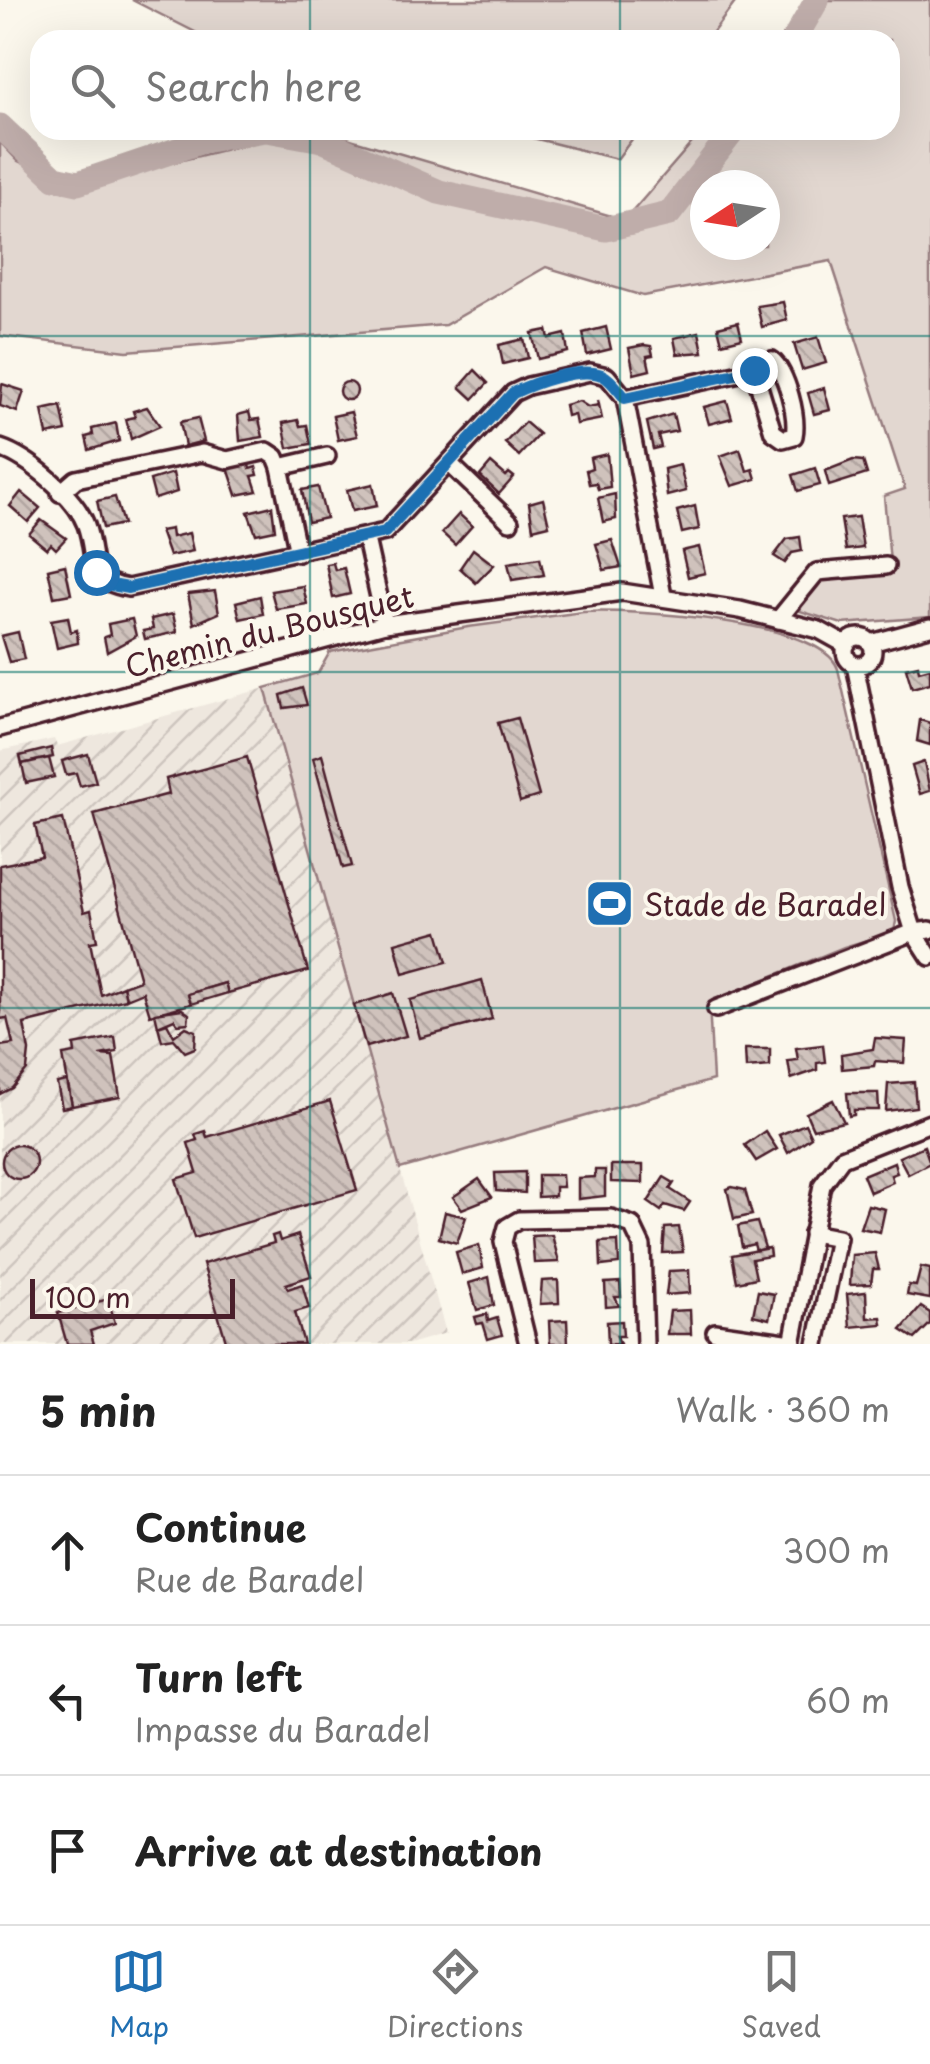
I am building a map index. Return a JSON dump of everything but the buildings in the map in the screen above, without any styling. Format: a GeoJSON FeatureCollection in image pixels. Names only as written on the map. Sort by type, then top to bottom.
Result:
{"type":"FeatureCollection","features":[{"type":"Feature","properties":{"kind":"street"},"geometry":{"type":"LineString","coordinates":[[625,398],[754,370],[772,360],[780,367],[796,426],[794,436],[783,439],[773,432],[754,370]]}},
{"type":"Feature","properties":{"kind":"street"},"geometry":{"type":"LineString","coordinates":[[0,448],[18,455],[60,493],[86,524],[96,572],[106,584],[128,588],[385,532],[513,393],[590,372],[607,376],[625,398],[663,596]]}},
{"type":"Feature","properties":{"kind":"street"},"geometry":{"type":"LineString","coordinates":[[60,493],[76,479],[202,454],[227,460],[267,451],[280,466],[298,553]]}},
{"type":"Feature","properties":{"kind":"street"},"geometry":{"type":"LineString","coordinates":[[280,466],[328,456]]}},
{"type":"Feature","properties":{"kind":"street"},"geometry":{"type":"LineString","coordinates":[[448,463],[510,522]]}},
{"type":"Feature","properties":{"kind":"street"},"geometry":{"type":"LineString","coordinates":[[366,539],[385,624]]}},
{"type":"Feature","properties":{"kind":"street"},"geometry":{"type":"LineString","coordinates":[[778,620],[816,572],[886,566]]}},
{"type":"Feature","properties":{"kind":"street","name":"Chemin du Bousquet"},"geometry":{"type":"LineString","coordinates":[[0,728],[385,624],[622,592],[663,596],[778,620],[819,630],[846,645]]}},
{"type":"Feature","properties":{"kind":"street"},"geometry":{"type":"LineString","coordinates":[[930,627],[871,643],[858,637],[846,645],[846,657],[854,664],[893,855],[930,957]]}},
{"type":"Feature","properties":{"kind":"street"},"geometry":{"type":"LineString","coordinates":[[854,664],[872,658],[871,643]]}},
{"type":"Feature","properties":{"kind":"street"},"geometry":{"type":"LineString","coordinates":[[716,1009],[922,931]]}},
{"type":"Feature","properties":{"kind":"street"},"geometry":{"type":"LineString","coordinates":[[715,1332],[792,1344],[822,1185],[842,1158],[930,1123]]}},
{"type":"Feature","properties":{"kind":"street"},"geometry":{"type":"LineString","coordinates":[[528,1344],[503,1242],[507,1227],[518,1220],[611,1218],[632,1225],[642,1246],[645,1344]]}},
{"type":"Feature","properties":{"kind":"street"},"geometry":{"type":"LineString","coordinates":[[812,1233],[838,1238],[816,1344]]}},
{"type":"Feature","properties":{"kind":"shaded area"},"geometry":{"type":"Polygon","coordinates":[[[132,0],[737,0],[714,30],[191,30],[132,0]]]}},
{"type":"Feature","properties":{"kind":"shaded area"},"geometry":{"type":"Polygon","coordinates":[[[814,0],[930,0],[930,617],[842,624],[800,611],[805,594],[817,580],[891,573],[884,496],[905,489],[831,261],[643,296],[546,267],[445,325],[127,351],[0,336],[0,142],[18,161],[75,187],[263,140],[354,140],[625,220],[694,140],[900,140],[900,30],[788,30],[814,0]]]}},
{"type":"Feature","properties":{"kind":"shaded area"},"geometry":{"type":"Polygon","coordinates":[[[541,140],[631,140],[617,159],[541,140]]]}},
{"type":"Feature","properties":{"kind":"shaded area","name":"Stade de Baradel"},"geometry":{"type":"Polygon","coordinates":[[[583,612],[722,621],[798,639],[824,652],[838,669],[896,921],[894,932],[844,947],[709,1002],[713,1080],[400,1169],[265,688],[318,673],[330,652],[468,627],[583,612]]]}},
{"type":"Feature","properties":{"kind":"shaded area"},"geometry":{"type":"Polygon","coordinates":[[[265,688],[446,1333],[409,1344],[0,1344],[0,751],[54,739],[57,746],[265,688]]]}},
{"type":"Feature","properties":{"kind":"waterway"},"geometry":{"type":"LineString","coordinates":[[800,30],[817,0]]}},
{"type":"Feature","properties":{"kind":"waterway"},"geometry":{"type":"LineString","coordinates":[[0,126],[55,178],[78,183],[209,140]]}},
{"type":"Feature","properties":{"kind":"waterway"},"geometry":{"type":"LineString","coordinates":[[322,140],[439,192],[606,229],[669,214],[726,140]]}},
{"type":"Feature","properties":{"kind":"place","name":"Stade de Baradel"},"geometry":{"type":"Point","coordinates":[609,903]}},
{"type":"Feature","properties":{"kind":"route"},"geometry":{"type":"LineString","coordinates":[[96,572],[106,584],[128,588],[385,532],[513,393],[528,386],[590,372],[607,376],[625,398],[754,370]]}}]}
